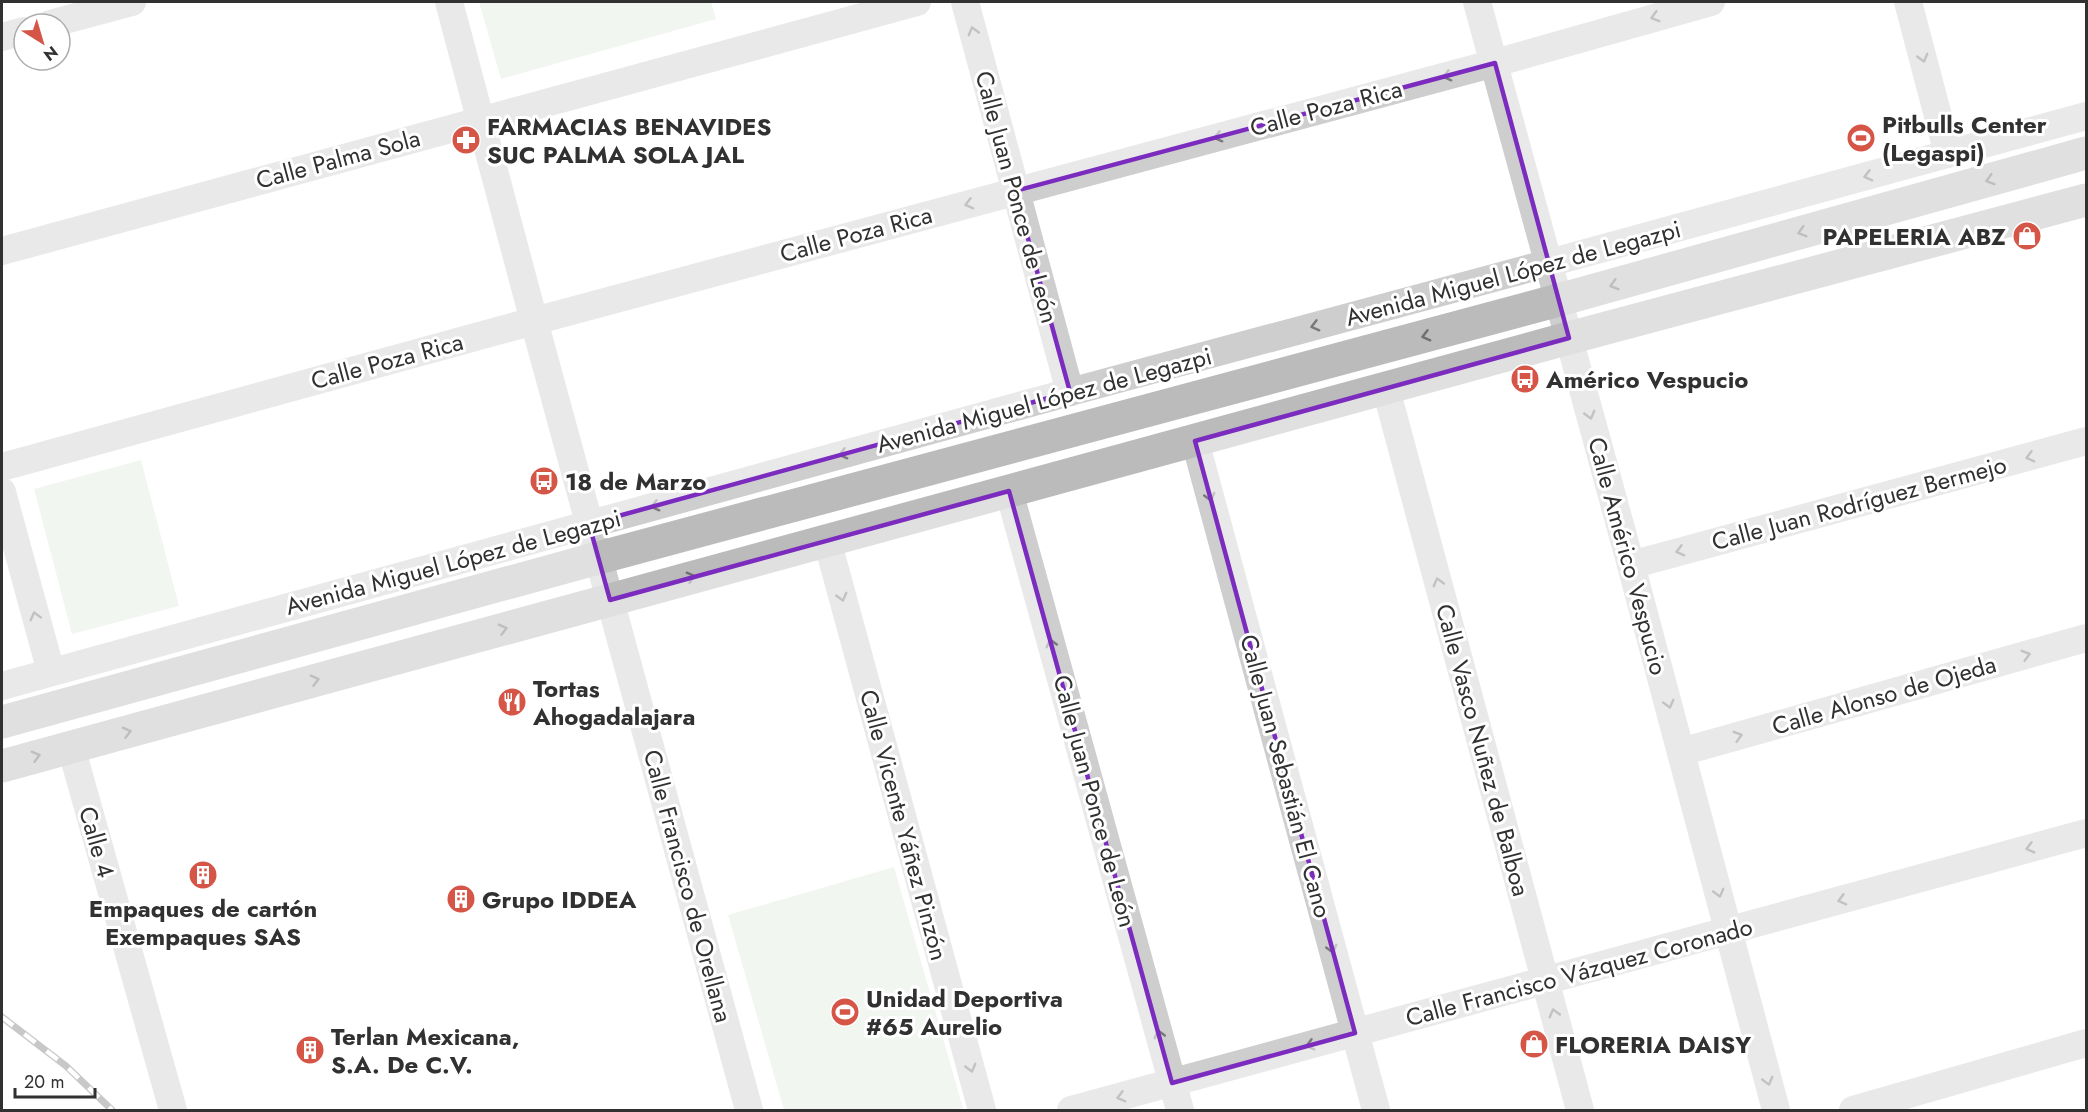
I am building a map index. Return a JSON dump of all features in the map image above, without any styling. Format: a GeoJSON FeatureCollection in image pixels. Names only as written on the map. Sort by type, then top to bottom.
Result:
{"type":"FeatureCollection","features":[{"type":"Feature","properties":{"kind":"main road","name":"Avenida Miguel López de Legazpi"},"geometry":{"type":"LineString","coordinates":[[2,722],[598,558],[1559,300],[2086,153]]}},
{"type":"Feature","properties":{"kind":"main road"},"geometry":{"type":"LineString","coordinates":[[2,766],[1569,338],[2086,200]]}},
{"type":"Feature","properties":{"kind":"street"},"geometry":{"type":"LineString","coordinates":[[72,18],[132,2]]}},
{"type":"Feature","properties":{"kind":"street","name":"Calle Francisco de Orellana"},"geometry":{"type":"LineString","coordinates":[[449,2],[748,1110]]}},
{"type":"Feature","properties":{"kind":"street","name":"Calle Palma Sola"},"geometry":{"type":"LineString","coordinates":[[2,251],[917,2]]}},
{"type":"Feature","properties":{"kind":"street","name":"Calle Juan Ponce de León"},"geometry":{"type":"LineString","coordinates":[[964,2],[1070,392]]}},
{"type":"Feature","properties":{"kind":"street","name":"Calle Américo Vespucio"},"geometry":{"type":"LineString","coordinates":[[1477,2],[1631,565],[1776,1110]]}},
{"type":"Feature","properties":{"kind":"street","name":"Calle Poza Rica"},"geometry":{"type":"LineString","coordinates":[[2,466],[1495,63],[1711,2]]}},
{"type":"Feature","properties":{"kind":"street"},"geometry":{"type":"LineString","coordinates":[[1908,2],[1948,154]]}},
{"type":"Feature","properties":{"kind":"street","name":"Avenida Miguel López de Legazpi"},"geometry":{"type":"LineString","coordinates":[[2,686],[1070,392],[2086,116]]}},
{"type":"Feature","properties":{"kind":"street","name":"Calle Vasco Nuñez de Balboa"},"geometry":{"type":"LineString","coordinates":[[1386,389],[1580,1110]]}},
{"type":"Feature","properties":{"kind":"street","name":"Calle Juan Sebastián El Cano"},"geometry":{"type":"LineString","coordinates":[[1195,441],[1376,1110]]}},
{"type":"Feature","properties":{"kind":"street","name":"Calle Juan Rodríguez Bermejo"},"geometry":{"type":"LineString","coordinates":[[1631,565],[2086,441]]}},
{"type":"Feature","properties":{"kind":"street","name":"Calle Juan Ponce de León"},"geometry":{"type":"LineString","coordinates":[[1009,491],[1180,1110]]}},
{"type":"Feature","properties":{"kind":"street"},"geometry":{"type":"LineString","coordinates":[[2,492],[51,672]]}},
{"type":"Feature","properties":{"kind":"street","name":"Calle Vicente Yáñez Pinzón"},"geometry":{"type":"LineString","coordinates":[[827,540],[982,1110]]}},
{"type":"Feature","properties":{"kind":"street","name":"Calle Alonso de Ojeda"},"geometry":{"type":"LineString","coordinates":[[1681,752],[2086,638]]}},
{"type":"Feature","properties":{"kind":"street","name":"Calle 4"},"geometry":{"type":"LineString","coordinates":[[71,747],[173,1110]]}},
{"type":"Feature","properties":{"kind":"street","name":"Calle Francisco Vázquez Coronado"},"geometry":{"type":"LineString","coordinates":[[1071,1110],[2086,833]]}},
{"type":"Feature","properties":{"kind":"street"},"geometry":{"type":"LineString","coordinates":[[1853,1110],[2086,1043]]}},
{"type":"Feature","properties":{"kind":"highlighted area"},"geometry":{"type":"Polygon","coordinates":[[[1495,63],[1569,338],[1195,441],[1355,1033],[1172,1083],[1009,491],[610,600],[589,524],[1070,392],[1015,191],[1495,63]]]}},
{"type":"Feature","properties":{"kind":"shaded area"},"geometry":{"type":"Polygon","coordinates":[[[479,2],[711,2],[716,19],[501,79],[479,2]]]}},
{"type":"Feature","properties":{"kind":"shaded area"},"geometry":{"type":"Polygon","coordinates":[[[141,460],[179,606],[72,634],[34,489],[141,460]]]}},
{"type":"Feature","properties":{"kind":"shaded area","name":"Unidad Deportiva #65 Aurelio"},"geometry":{"type":"Polygon","coordinates":[[[894,867],[963,1108],[954,1110],[784,1110],[728,915],[894,867]]]}},
{"type":"Feature","properties":{"kind":"railway"},"geometry":{"type":"LineString","coordinates":[[2,1017],[66,1066],[112,1110]]}},
{"type":"Feature","properties":{"kind":"place","name":"Pitbulls Center (Legaspi)"},"geometry":{"type":"Point","coordinates":[1861,138]}},
{"type":"Feature","properties":{"kind":"place","name":"FARMACIAS BENAVIDES SUC PALMA SOLA JAL"},"geometry":{"type":"Point","coordinates":[466,140]}},
{"type":"Feature","properties":{"kind":"place","name":"PAPELERIA ABZ"},"geometry":{"type":"Point","coordinates":[2027,236]}},
{"type":"Feature","properties":{"kind":"place","name":"Américo Vespucio"},"geometry":{"type":"Point","coordinates":[1525,379]}},
{"type":"Feature","properties":{"kind":"place","name":"18 de Marzo"},"geometry":{"type":"Point","coordinates":[544,481]}},
{"type":"Feature","properties":{"kind":"place","name":"Tortas Ahogadalajara"},"geometry":{"type":"Point","coordinates":[512,702]}},
{"type":"Feature","properties":{"kind":"place","name":"Empaques de cartón Exempaques SAS"},"geometry":{"type":"Point","coordinates":[203,875]}},
{"type":"Feature","properties":{"kind":"place","name":"Grupo IDDEA"},"geometry":{"type":"Point","coordinates":[461,899]}},
{"type":"Feature","properties":{"kind":"place","name":"Unidad Deportiva #65 Aurelio"},"geometry":{"type":"Point","coordinates":[845,1012]}},
{"type":"Feature","properties":{"kind":"place","name":"FLORERIA DAISY"},"geometry":{"type":"Point","coordinates":[1534,1044]}},
{"type":"Feature","properties":{"kind":"place","name":"Terlan Mexicana, S.A. De C.V."},"geometry":{"type":"Point","coordinates":[310,1050]}}]}
